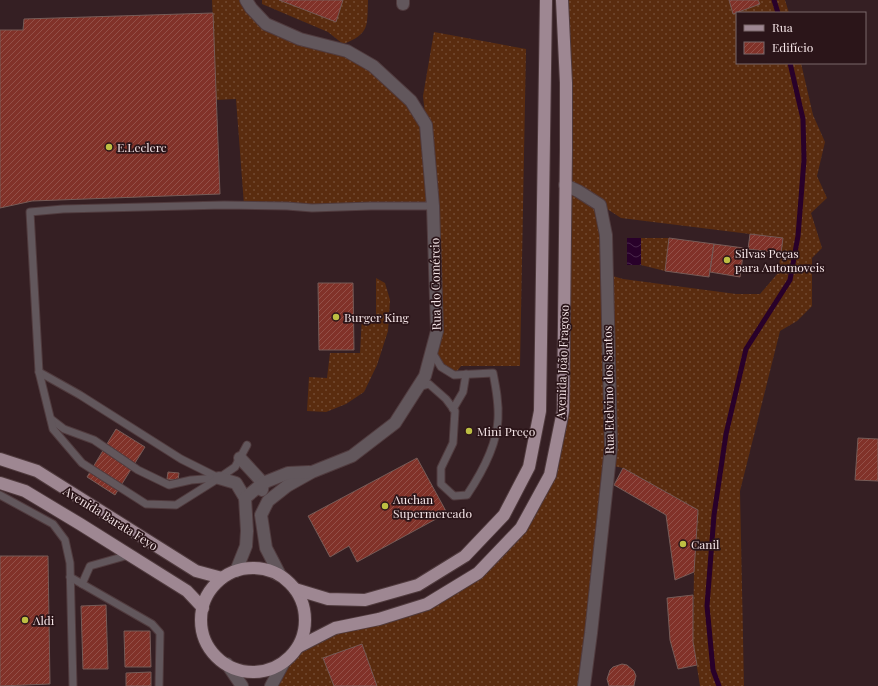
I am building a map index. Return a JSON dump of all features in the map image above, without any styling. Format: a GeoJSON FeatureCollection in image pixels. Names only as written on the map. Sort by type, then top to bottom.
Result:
{"type":"FeatureCollection","features":[{"type":"Feature","properties":{"kind":"main road","name":"Avenida João Fragoso"},"geometry":{"type":"LineString","coordinates":[[296,589],[328,599],[365,600],[418,585],[465,556],[504,515],[528,467],[540,411],[546,0]]}},
{"type":"Feature","properties":{"kind":"main road","name":"Avenida João Fragoso"},"geometry":{"type":"LineString","coordinates":[[298,646],[335,628],[379,620],[427,604],[478,573],[521,528],[550,476],[563,411],[566,83],[562,0]]}},
{"type":"Feature","properties":{"kind":"main road","name":"Avenida Barata Feyo"},"geometry":{"type":"LineString","coordinates":[[0,459],[37,472],[196,571],[222,578]]}},
{"type":"Feature","properties":{"kind":"main road","name":"Avenida Barata Feyo"},"geometry":{"type":"LineString","coordinates":[[0,483],[25,491],[130,555],[187,591],[203,608]]}},
{"type":"Feature","properties":{"kind":"main road"},"geometry":{"type":"LineString","coordinates":[[251,568],[266,569],[280,575],[296,589],[304,607],[305,618],[303,632],[298,646],[284,662],[271,669],[256,672],[241,670],[218,658],[206,642],[201,620],[203,608],[209,593],[222,578],[236,570],[251,568]]}},
{"type":"Feature","properties":{"kind":"street","name":"Rua do Comércio"},"geometry":{"type":"LineString","coordinates":[[246,0],[251,8],[266,24],[300,39],[347,51],[373,66],[411,101],[426,125],[433,206],[438,331],[426,376],[395,423],[352,456],[312,472],[287,486],[268,501],[261,515]]}},
{"type":"Feature","properties":{"kind":"street","name":"Rua Etelvino dos Santos"},"geometry":{"type":"LineString","coordinates":[[565,185],[578,191],[600,205],[606,235],[611,447],[584,686]]}},
{"type":"Feature","properties":{"kind":"street"},"geometry":{"type":"LineString","coordinates":[[240,458],[263,483],[261,515],[266,548],[280,575]]}},
{"type":"Feature","properties":{"kind":"street","name":"Rua do Comércio"},"geometry":{"type":"LineString","coordinates":[[245,498],[263,483],[288,474],[312,472]]}},
{"type":"Feature","properties":{"kind":"street"},"geometry":{"type":"LineString","coordinates":[[219,478],[236,483],[245,498],[247,531],[246,546],[236,570]]}},
{"type":"Feature","properties":{"kind":"street"},"geometry":{"type":"LineString","coordinates":[[271,686],[284,662]]}},
{"type":"Feature","properties":{"kind":"street"},"geometry":{"type":"LineString","coordinates":[[227,664],[242,686]]}},
{"type":"Feature","properties":{"kind":"lane"},"geometry":{"type":"LineString","coordinates":[[247,445],[235,467],[176,505],[146,504],[82,463],[53,429],[39,372],[30,212],[62,209],[224,205],[312,208],[433,206]]}},
{"type":"Feature","properties":{"kind":"lane"},"geometry":{"type":"LineString","coordinates":[[418,387],[429,384],[446,399],[455,411],[453,443],[441,468],[441,479],[442,484],[454,496],[467,495],[480,476],[491,449],[498,420],[498,394],[493,373],[454,375],[441,368],[432,352]]}},
{"type":"Feature","properties":{"kind":"lane"},"geometry":{"type":"LineString","coordinates":[[39,372],[80,395],[181,459],[219,478]]}},
{"type":"Feature","properties":{"kind":"lane"},"geometry":{"type":"LineString","coordinates":[[453,409],[463,392],[466,374]]}},
{"type":"Feature","properties":{"kind":"lane"},"geometry":{"type":"LineString","coordinates":[[50,418],[64,429],[94,440],[138,470],[169,486],[191,480],[219,478]]}},
{"type":"Feature","properties":{"kind":"lane"},"geometry":{"type":"LineString","coordinates":[[0,494],[53,524],[65,540],[70,563],[73,686]]}},
{"type":"Feature","properties":{"kind":"lane"},"geometry":{"type":"LineString","coordinates":[[82,584],[90,566],[130,555]]}},
{"type":"Feature","properties":{"kind":"lane"},"geometry":{"type":"LineString","coordinates":[[70,577],[152,624],[160,633],[159,686]]}},
{"type":"Feature","properties":{"kind":"shaded area"},"geometry":{"type":"Polygon","coordinates":[[[212,0],[246,0],[258,15],[373,66],[426,124],[423,96],[434,32],[526,49],[520,366],[461,366],[454,375],[441,367],[432,352],[433,206],[244,205],[236,99],[216,100],[212,0]]]}},
{"type":"Feature","properties":{"kind":"shaded area"},"geometry":{"type":"Polygon","coordinates":[[[262,0],[368,0],[367,23],[363,33],[343,44],[328,32],[262,4],[262,0]]]}},
{"type":"Feature","properties":{"kind":"shaded area"},"geometry":{"type":"Polygon","coordinates":[[[562,0],[785,0],[789,12],[736,12],[736,64],[801,64],[813,115],[825,142],[817,176],[827,198],[811,213],[822,248],[812,258],[812,306],[797,321],[780,331],[740,491],[744,686],[700,686],[693,642],[694,572],[698,510],[623,468],[609,465],[584,686],[271,686],[284,662],[292,655],[298,646],[427,604],[478,573],[521,528],[550,475],[563,411],[562,0]],[[601,205],[606,274],[623,279],[736,294],[760,294],[778,273],[783,238],[621,218],[601,205]]]}},
{"type":"Feature","properties":{"kind":"shaded area"},"geometry":{"type":"Polygon","coordinates":[[[641,238],[669,238],[665,271],[641,265],[641,238]]]}},
{"type":"Feature","properties":{"kind":"shaded area"},"geometry":{"type":"Polygon","coordinates":[[[376,278],[385,283],[390,300],[388,331],[377,365],[364,392],[346,404],[326,412],[307,411],[309,377],[327,378],[330,353],[360,353],[362,316],[376,315],[376,278]]]}},
{"type":"Feature","properties":{"kind":"water"},"geometry":{"type":"Polygon","coordinates":[[[627,238],[641,238],[641,265],[627,265],[627,238]]]}},
{"type":"Feature","properties":{"kind":"building"},"geometry":{"type":"Polygon","coordinates":[[[279,0],[343,0],[336,22],[279,0]]]}},
{"type":"Feature","properties":{"kind":"building"},"geometry":{"type":"Polygon","coordinates":[[[729,0],[758,0],[760,4],[736,12],[733,14],[729,0]]]}},
{"type":"Feature","properties":{"kind":"building","name":"E.Leclerc"},"geometry":{"type":"Polygon","coordinates":[[[213,13],[220,194],[32,201],[0,208],[0,30],[23,30],[24,19],[213,13]]]}},
{"type":"Feature","properties":{"kind":"building","name":"Silvas Peças para Automoveis"},"geometry":{"type":"Polygon","coordinates":[[[750,234],[783,238],[781,253],[748,249],[750,234]]]}},
{"type":"Feature","properties":{"kind":"building"},"geometry":{"type":"Polygon","coordinates":[[[669,238],[714,244],[709,277],[665,271],[669,238]]]}},
{"type":"Feature","properties":{"kind":"building","name":"Silvas Peças para Automoveis"},"geometry":{"type":"Polygon","coordinates":[[[714,244],[744,248],[740,277],[710,272],[714,244]]]}},
{"type":"Feature","properties":{"kind":"building","name":"Burger King"},"geometry":{"type":"Polygon","coordinates":[[[318,283],[353,283],[354,350],[319,350],[318,283]]]}},
{"type":"Feature","properties":{"kind":"building"},"geometry":{"type":"Polygon","coordinates":[[[116,429],[145,447],[115,495],[87,477],[116,429]]]}},
{"type":"Feature","properties":{"kind":"building"},"geometry":{"type":"Polygon","coordinates":[[[858,438],[878,439],[878,481],[855,480],[858,438]]]}},
{"type":"Feature","properties":{"kind":"building","name":"Auchan Supermercado"},"geometry":{"type":"Polygon","coordinates":[[[417,458],[447,513],[357,562],[349,546],[330,557],[308,516],[417,458]]]}},
{"type":"Feature","properties":{"kind":"building","name":"Canil"},"geometry":{"type":"Polygon","coordinates":[[[623,468],[698,510],[694,572],[675,580],[666,515],[614,485],[623,468]]]}},
{"type":"Feature","properties":{"kind":"building"},"geometry":{"type":"Polygon","coordinates":[[[168,472],[179,473],[178,480],[167,479],[168,472]]]}},
{"type":"Feature","properties":{"kind":"building","name":"Aldi"},"geometry":{"type":"Polygon","coordinates":[[[0,556],[48,556],[50,684],[0,686],[0,556]]]}},
{"type":"Feature","properties":{"kind":"building"},"geometry":{"type":"Polygon","coordinates":[[[693,595],[693,642],[697,665],[678,669],[670,640],[667,598],[693,595]]]}},
{"type":"Feature","properties":{"kind":"building"},"geometry":{"type":"Polygon","coordinates":[[[106,605],[108,669],[83,669],[81,606],[106,605]]]}},
{"type":"Feature","properties":{"kind":"building"},"geometry":{"type":"Polygon","coordinates":[[[124,631],[150,631],[151,667],[125,667],[124,631]]]}},
{"type":"Feature","properties":{"kind":"building"},"geometry":{"type":"Polygon","coordinates":[[[362,644],[377,686],[334,686],[323,658],[362,644]]]}},
{"type":"Feature","properties":{"kind":"building"},"geometry":{"type":"Polygon","coordinates":[[[622,664],[627,665],[634,671],[636,676],[634,686],[609,686],[607,679],[610,670],[613,667],[622,664]]]}},
{"type":"Feature","properties":{"kind":"building"},"geometry":{"type":"Polygon","coordinates":[[[151,672],[151,686],[126,686],[126,673],[151,672]]]}},
{"type":"Feature","properties":{"kind":"waterway"},"geometry":{"type":"LineString","coordinates":[[774,0],[778,12]]}},
{"type":"Feature","properties":{"kind":"waterway"},"geometry":{"type":"LineString","coordinates":[[719,686],[713,670],[707,606],[714,515],[726,434],[746,349],[790,280],[798,236],[804,160],[803,119],[790,64]]}},
{"type":"Feature","properties":{"kind":"place","name":"E.Leclerc"},"geometry":{"type":"Point","coordinates":[109,147]}},
{"type":"Feature","properties":{"kind":"place","name":"Silvas Peças para Automoveis"},"geometry":{"type":"Point","coordinates":[727,260]}},
{"type":"Feature","properties":{"kind":"place","name":"Burger King"},"geometry":{"type":"Point","coordinates":[336,317]}},
{"type":"Feature","properties":{"kind":"place","name":"Mini Preço"},"geometry":{"type":"Point","coordinates":[469,431]}},
{"type":"Feature","properties":{"kind":"place","name":"Auchan Supermercado"},"geometry":{"type":"Point","coordinates":[385,506]}},
{"type":"Feature","properties":{"kind":"place","name":"Canil"},"geometry":{"type":"Point","coordinates":[683,544]}},
{"type":"Feature","properties":{"kind":"place","name":"Aldi"},"geometry":{"type":"Point","coordinates":[25,620]}}]}
